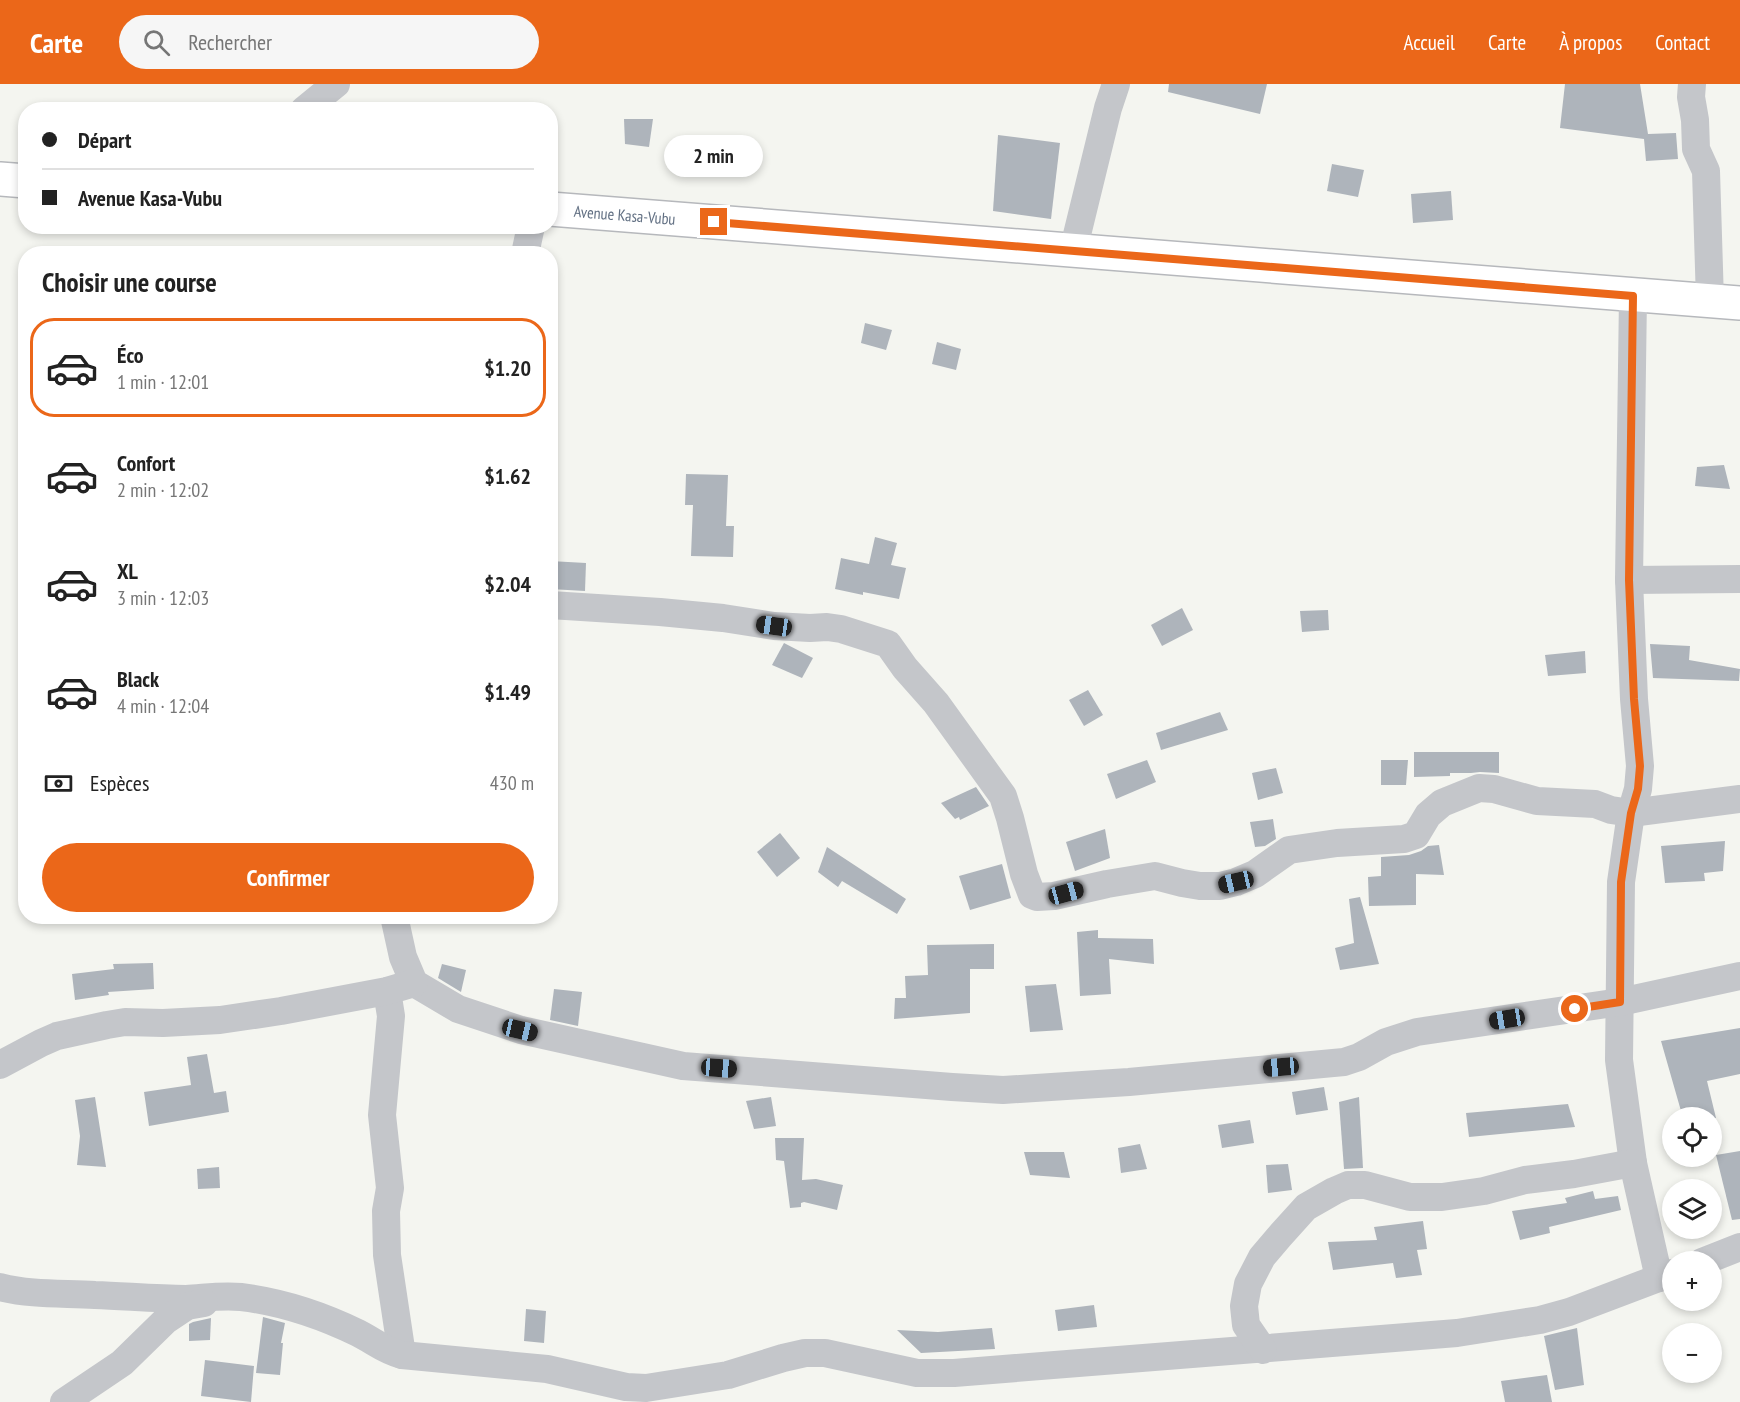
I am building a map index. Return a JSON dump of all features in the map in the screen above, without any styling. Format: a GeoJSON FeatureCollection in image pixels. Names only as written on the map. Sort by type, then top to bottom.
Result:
{"type":"FeatureCollection","features":[{"type":"Feature","properties":{"kind":"highway"},"geometry":{"type":"LineString","coordinates":[[0,179],[18,180]]}},
{"type":"Feature","properties":{"kind":"highway","name":"Avenue Kasa-Vubu"},"geometry":{"type":"LineString","coordinates":[[558,210],[1725,302]]}},
{"type":"Feature","properties":{"kind":"street"},"geometry":{"type":"LineString","coordinates":[[314,102],[336,84]]}},
{"type":"Feature","properties":{"kind":"street"},"geometry":{"type":"LineString","coordinates":[[1073,251],[1116,84]]}},
{"type":"Feature","properties":{"kind":"street"},"geometry":{"type":"LineString","coordinates":[[1692,84],[1696,149],[1706,171],[1706,207],[1725,302]]}},
{"type":"Feature","properties":{"kind":"street"},"geometry":{"type":"LineString","coordinates":[[1633,296],[1629,580],[1634,699],[1640,766],[1621,882],[1619,1060],[1633,1163],[1662,1261]]}},
{"type":"Feature","properties":{"kind":"street"},"geometry":{"type":"LineString","coordinates":[[1629,580],[1740,579]]}},
{"type":"Feature","properties":{"kind":"street"},"geometry":{"type":"LineString","coordinates":[[558,606],[671,613],[774,626],[827,627],[841,629],[888,644],[936,704],[1003,796],[1024,874],[1032,895],[1037,897],[1054,896],[1155,876],[1200,886],[1220,886],[1255,874],[1289,850],[1336,843],[1404,839],[1416,835],[1428,815],[1442,803],[1479,788],[1494,789],[1537,801],[1588,804],[1631,813],[1740,799]]}},
{"type":"Feature","properties":{"kind":"street"},"geometry":{"type":"LineString","coordinates":[[396,924],[403,957],[414,983],[458,1009],[520,1030],[683,1066],[1003,1090],[1129,1082],[1344,1062],[1359,1057],[1386,1042],[1417,1032],[1620,1002],[1740,976]]}},
{"type":"Feature","properties":{"kind":"street"},"geometry":{"type":"LineString","coordinates":[[0,1065],[57,1036],[108,1025],[125,1022],[220,1020],[387,991],[414,983]]}},
{"type":"Feature","properties":{"kind":"street"},"geometry":{"type":"LineString","coordinates":[[387,991],[391,1016],[382,1115],[390,1188],[386,1211],[387,1255],[402,1355]]}},
{"type":"Feature","properties":{"kind":"street"},"geometry":{"type":"LineString","coordinates":[[1263,1350],[1246,1325],[1244,1306],[1248,1284],[1262,1257],[1306,1207],[1334,1191],[1348,1185],[1365,1185],[1410,1197],[1442,1197],[1484,1191],[1525,1180],[1633,1163]]}},
{"type":"Feature","properties":{"kind":"street"},"geometry":{"type":"LineString","coordinates":[[1722,1254],[1740,1247]]}},
{"type":"Feature","properties":{"kind":"street"},"geometry":{"type":"LineString","coordinates":[[0,1287],[62,1295],[165,1299],[210,1296],[242,1297],[307,1311],[365,1336],[389,1352],[402,1355],[547,1370],[626,1387],[646,1388],[728,1375],[805,1353],[825,1353],[918,1373],[954,1373],[1457,1333],[1540,1320],[1569,1312],[1662,1277]]}},
{"type":"Feature","properties":{"kind":"street"},"geometry":{"type":"LineString","coordinates":[[64,1402],[122,1363],[166,1320],[187,1306],[242,1297]]}},
{"type":"Feature","properties":{"kind":"building"},"geometry":{"type":"Polygon","coordinates":[[[1169,84],[1267,84],[1260,114],[1168,92],[1169,84]]]}},
{"type":"Feature","properties":{"kind":"building"},"geometry":{"type":"Polygon","coordinates":[[[1565,84],[1640,84],[1648,134],[1676,133],[1678,159],[1646,161],[1644,139],[1560,128],[1565,84]]]}},
{"type":"Feature","properties":{"kind":"building"},"geometry":{"type":"Polygon","coordinates":[[[624,119],[653,119],[649,147],[625,144],[624,119]]]}},
{"type":"Feature","properties":{"kind":"building"},"geometry":{"type":"Polygon","coordinates":[[[998,135],[1060,143],[1051,219],[993,211],[998,135]]]}},
{"type":"Feature","properties":{"kind":"building"},"geometry":{"type":"Polygon","coordinates":[[[1332,164],[1364,170],[1358,197],[1327,191],[1332,164]]]}},
{"type":"Feature","properties":{"kind":"building"},"geometry":{"type":"Polygon","coordinates":[[[1451,191],[1453,220],[1413,223],[1411,194],[1451,191]]]}},
{"type":"Feature","properties":{"kind":"building"},"geometry":{"type":"Polygon","coordinates":[[[865,323],[892,330],[886,350],[861,343],[865,323]]]}},
{"type":"Feature","properties":{"kind":"building"},"geometry":{"type":"Polygon","coordinates":[[[937,342],[961,349],[956,370],[932,364],[937,342]]]}},
{"type":"Feature","properties":{"kind":"building"},"geometry":{"type":"Polygon","coordinates":[[[1724,465],[1730,489],[1695,486],[1697,467],[1724,465]]]}},
{"type":"Feature","properties":{"kind":"building"},"geometry":{"type":"Polygon","coordinates":[[[686,474],[728,475],[726,526],[734,526],[733,557],[691,556],[693,505],[685,505],[686,474]]]}},
{"type":"Feature","properties":{"kind":"building"},"geometry":{"type":"Polygon","coordinates":[[[875,537],[897,543],[891,565],[906,568],[899,599],[835,589],[841,558],[869,564],[875,537]]]}},
{"type":"Feature","properties":{"kind":"building"},"geometry":{"type":"Polygon","coordinates":[[[558,561],[586,563],[585,591],[558,589],[558,561]]]}},
{"type":"Feature","properties":{"kind":"building"},"geometry":{"type":"Polygon","coordinates":[[[1182,608],[1193,630],[1162,646],[1151,625],[1182,608]]]}},
{"type":"Feature","properties":{"kind":"building"},"geometry":{"type":"Polygon","coordinates":[[[1328,610],[1329,630],[1302,632],[1300,611],[1328,610]]]}},
{"type":"Feature","properties":{"kind":"building"},"geometry":{"type":"Polygon","coordinates":[[[784,643],[813,658],[802,678],[772,665],[784,643]]]}},
{"type":"Feature","properties":{"kind":"building"},"geometry":{"type":"Polygon","coordinates":[[[1650,644],[1690,646],[1689,660],[1740,669],[1739,681],[1653,678],[1650,644]]]}},
{"type":"Feature","properties":{"kind":"building"},"geometry":{"type":"Polygon","coordinates":[[[1585,651],[1586,673],[1548,676],[1545,655],[1585,651]]]}},
{"type":"Feature","properties":{"kind":"building"},"geometry":{"type":"Polygon","coordinates":[[[1088,690],[1103,715],[1084,726],[1069,700],[1088,690]]]}},
{"type":"Feature","properties":{"kind":"building"},"geometry":{"type":"Polygon","coordinates":[[[1220,712],[1228,730],[1161,750],[1156,733],[1220,712]]]}},
{"type":"Feature","properties":{"kind":"building"},"geometry":{"type":"Polygon","coordinates":[[[1414,752],[1499,752],[1499,773],[1450,773],[1450,776],[1414,777],[1414,752]]]}},
{"type":"Feature","properties":{"kind":"building"},"geometry":{"type":"Polygon","coordinates":[[[1147,760],[1156,782],[1116,799],[1107,774],[1147,760]]]}},
{"type":"Feature","properties":{"kind":"building"},"geometry":{"type":"Polygon","coordinates":[[[1381,760],[1408,760],[1406,785],[1381,785],[1381,760]]]}},
{"type":"Feature","properties":{"kind":"building"},"geometry":{"type":"Polygon","coordinates":[[[1276,768],[1283,793],[1258,800],[1252,773],[1276,768]]]}},
{"type":"Feature","properties":{"kind":"building"},"geometry":{"type":"Polygon","coordinates":[[[976,787],[989,806],[960,820],[959,817],[955,819],[941,803],[976,787]]]}},
{"type":"Feature","properties":{"kind":"building"},"geometry":{"type":"Polygon","coordinates":[[[1273,819],[1276,839],[1265,846],[1255,847],[1250,822],[1273,819]]]}},
{"type":"Feature","properties":{"kind":"building"},"geometry":{"type":"Polygon","coordinates":[[[1105,829],[1110,858],[1075,871],[1066,842],[1105,829]]]}},
{"type":"Feature","properties":{"kind":"building"},"geometry":{"type":"Polygon","coordinates":[[[780,833],[800,858],[777,877],[757,852],[780,833]]]}},
{"type":"Feature","properties":{"kind":"building"},"geometry":{"type":"Polygon","coordinates":[[[1725,841],[1723,871],[1704,873],[1705,881],[1665,883],[1661,846],[1725,841]]]}},
{"type":"Feature","properties":{"kind":"building"},"geometry":{"type":"Polygon","coordinates":[[[1439,845],[1444,875],[1416,874],[1416,905],[1369,906],[1368,877],[1381,876],[1381,857],[1409,855],[1428,846],[1439,845]]]}},
{"type":"Feature","properties":{"kind":"building"},"geometry":{"type":"Polygon","coordinates":[[[827,847],[906,899],[897,914],[842,881],[838,887],[818,872],[827,847]]]}},
{"type":"Feature","properties":{"kind":"building"},"geometry":{"type":"Polygon","coordinates":[[[1002,864],[1011,898],[970,910],[959,876],[1002,864]]]}},
{"type":"Feature","properties":{"kind":"building"},"geometry":{"type":"Polygon","coordinates":[[[1360,897],[1379,964],[1340,970],[1335,948],[1354,943],[1349,899],[1360,897]]]}},
{"type":"Feature","properties":{"kind":"building"},"geometry":{"type":"Polygon","coordinates":[[[1098,930],[1098,938],[1153,939],[1154,964],[1109,959],[1111,994],[1080,996],[1077,932],[1098,930]]]}},
{"type":"Feature","properties":{"kind":"building"},"geometry":{"type":"Polygon","coordinates":[[[994,944],[994,969],[970,969],[970,1013],[894,1019],[895,998],[906,998],[905,976],[928,975],[927,945],[994,944]]]}},
{"type":"Feature","properties":{"kind":"building"},"geometry":{"type":"Polygon","coordinates":[[[153,963],[154,989],[108,992],[109,995],[75,1000],[72,974],[114,969],[113,964],[153,963]]]}},
{"type":"Feature","properties":{"kind":"building"},"geometry":{"type":"Polygon","coordinates":[[[442,964],[466,970],[461,992],[438,978],[442,964]]]}},
{"type":"Feature","properties":{"kind":"building"},"geometry":{"type":"Polygon","coordinates":[[[1056,984],[1063,1030],[1030,1032],[1025,986],[1056,984]]]}},
{"type":"Feature","properties":{"kind":"building"},"geometry":{"type":"Polygon","coordinates":[[[554,989],[582,992],[578,1026],[550,1020],[554,989]]]}},
{"type":"Feature","properties":{"kind":"building"},"geometry":{"type":"Polygon","coordinates":[[[1740,1028],[1740,1074],[1707,1081],[1713,1107],[1680,1107],[1661,1041],[1740,1028]]]}},
{"type":"Feature","properties":{"kind":"building"},"geometry":{"type":"Polygon","coordinates":[[[207,1054],[214,1093],[226,1091],[229,1112],[149,1126],[144,1092],[191,1085],[187,1057],[207,1054]]]}},
{"type":"Feature","properties":{"kind":"building"},"geometry":{"type":"Polygon","coordinates":[[[1324,1087],[1328,1110],[1296,1115],[1292,1092],[1324,1087]]]}},
{"type":"Feature","properties":{"kind":"building"},"geometry":{"type":"Polygon","coordinates":[[[95,1097],[106,1167],[77,1165],[80,1136],[75,1100],[95,1097]]]}},
{"type":"Feature","properties":{"kind":"building"},"geometry":{"type":"Polygon","coordinates":[[[771,1097],[776,1126],[754,1129],[746,1101],[771,1097]]]}},
{"type":"Feature","properties":{"kind":"building"},"geometry":{"type":"Polygon","coordinates":[[[1359,1097],[1363,1168],[1344,1169],[1339,1102],[1359,1097]]]}},
{"type":"Feature","properties":{"kind":"building"},"geometry":{"type":"Polygon","coordinates":[[[1568,1104],[1575,1127],[1469,1137],[1466,1113],[1568,1104]]]}},
{"type":"Feature","properties":{"kind":"building"},"geometry":{"type":"Polygon","coordinates":[[[1250,1120],[1254,1143],[1222,1148],[1218,1125],[1250,1120]]]}},
{"type":"Feature","properties":{"kind":"building"},"geometry":{"type":"Polygon","coordinates":[[[775,1138],[804,1138],[802,1180],[816,1179],[843,1185],[837,1210],[804,1202],[801,1203],[801,1207],[790,1208],[784,1161],[776,1160],[775,1138]]]}},
{"type":"Feature","properties":{"kind":"building"},"geometry":{"type":"Polygon","coordinates":[[[1140,1144],[1147,1169],[1121,1173],[1118,1148],[1140,1144]]]}},
{"type":"Feature","properties":{"kind":"building"},"geometry":{"type":"Polygon","coordinates":[[[1740,1151],[1740,1219],[1732,1220],[1719,1167],[1722,1167],[1722,1154],[1740,1151]]]}},
{"type":"Feature","properties":{"kind":"building"},"geometry":{"type":"Polygon","coordinates":[[[1024,1152],[1064,1152],[1070,1178],[1030,1175],[1024,1152]]]}},
{"type":"Feature","properties":{"kind":"building"},"geometry":{"type":"Polygon","coordinates":[[[1288,1164],[1292,1190],[1268,1193],[1266,1165],[1288,1164]]]}},
{"type":"Feature","properties":{"kind":"building"},"geometry":{"type":"Polygon","coordinates":[[[219,1167],[220,1188],[198,1189],[197,1169],[219,1167]]]}},
{"type":"Feature","properties":{"kind":"building"},"geometry":{"type":"Polygon","coordinates":[[[1593,1191],[1595,1199],[1618,1196],[1621,1210],[1549,1227],[1550,1233],[1520,1240],[1512,1211],[1567,1203],[1565,1198],[1593,1191]]]}},
{"type":"Feature","properties":{"kind":"building"},"geometry":{"type":"Polygon","coordinates":[[[1423,1221],[1427,1249],[1417,1250],[1422,1275],[1396,1278],[1393,1263],[1333,1270],[1328,1242],[1377,1240],[1374,1227],[1423,1221]]]}},
{"type":"Feature","properties":{"kind":"building"},"geometry":{"type":"Polygon","coordinates":[[[1094,1305],[1097,1327],[1058,1331],[1055,1310],[1094,1305]]]}},
{"type":"Feature","properties":{"kind":"building"},"geometry":{"type":"Polygon","coordinates":[[[526,1309],[546,1311],[544,1343],[524,1341],[526,1309]]]}},
{"type":"Feature","properties":{"kind":"building"},"geometry":{"type":"Polygon","coordinates":[[[263,1317],[285,1323],[281,1343],[283,1343],[280,1375],[256,1373],[263,1317]]]}},
{"type":"Feature","properties":{"kind":"building"},"geometry":{"type":"Polygon","coordinates":[[[211,1318],[210,1340],[189,1341],[189,1324],[211,1318]]]}},
{"type":"Feature","properties":{"kind":"building"},"geometry":{"type":"Polygon","coordinates":[[[992,1328],[995,1349],[921,1353],[897,1330],[938,1332],[992,1328]]]}},
{"type":"Feature","properties":{"kind":"building"},"geometry":{"type":"Polygon","coordinates":[[[1577,1328],[1584,1385],[1555,1390],[1544,1336],[1577,1328]]]}},
{"type":"Feature","properties":{"kind":"building"},"geometry":{"type":"Polygon","coordinates":[[[205,1360],[254,1366],[251,1402],[201,1396],[205,1360]]]}},
{"type":"Feature","properties":{"kind":"building"},"geometry":{"type":"Polygon","coordinates":[[[1547,1375],[1552,1402],[1505,1402],[1501,1381],[1547,1375]]]}},
{"type":"Feature","properties":{"kind":"route"},"geometry":{"type":"LineString","coordinates":[[714,222],[1633,296],[1629,580],[1634,699],[1640,766],[1621,882],[1620,1002],[1575,1009]]}}]}
